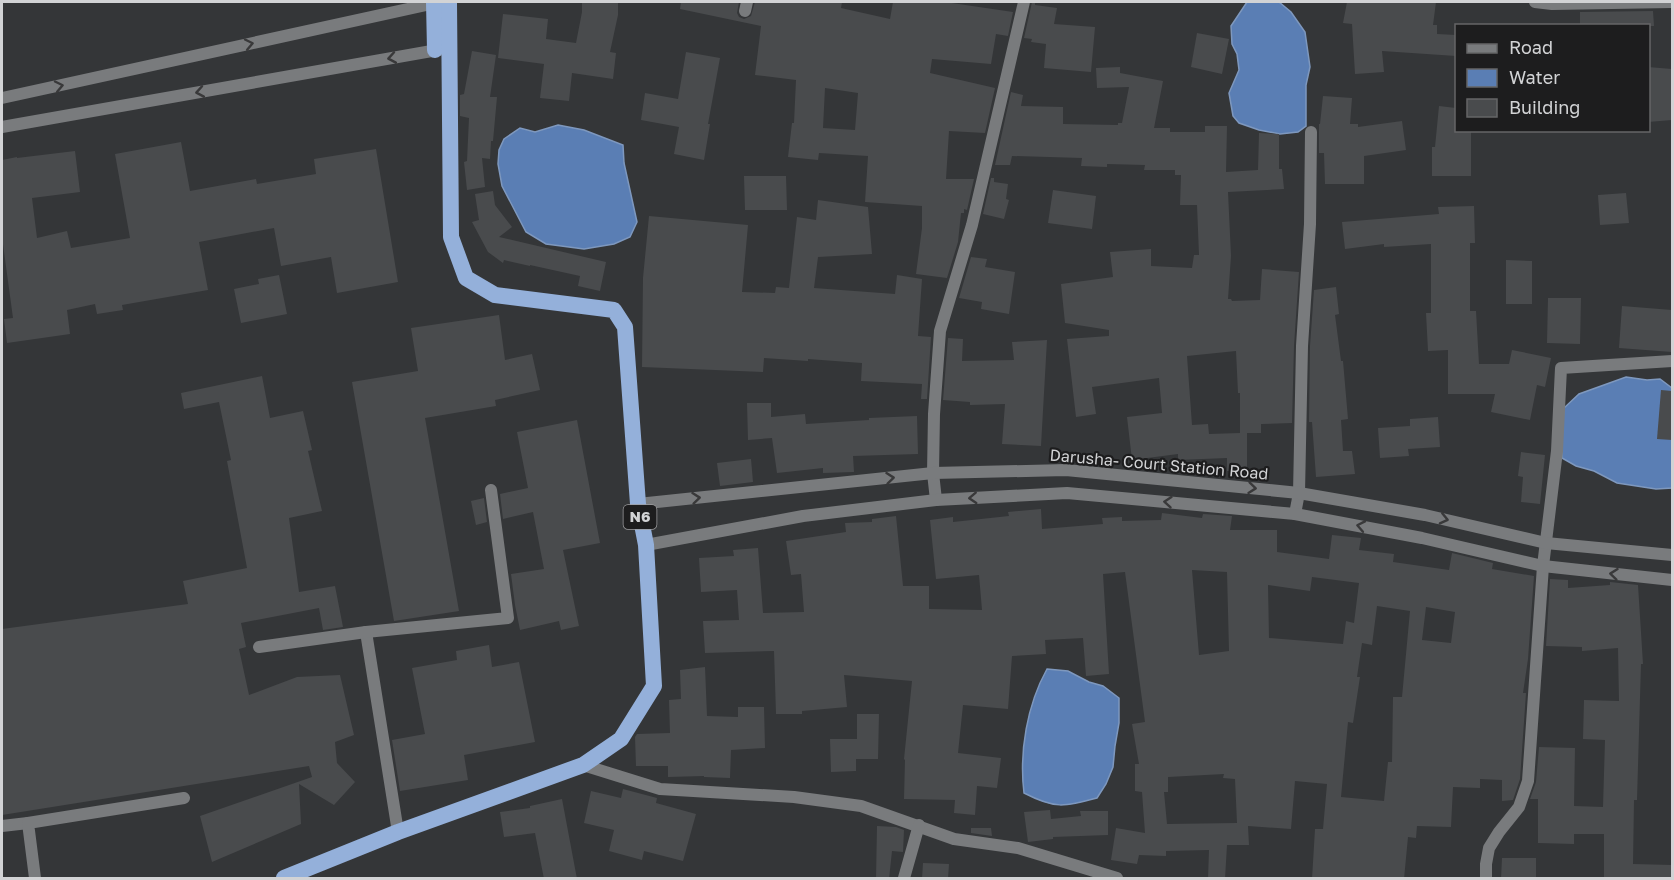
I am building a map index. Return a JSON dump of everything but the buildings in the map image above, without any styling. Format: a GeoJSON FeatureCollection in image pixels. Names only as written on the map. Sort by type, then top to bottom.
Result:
{"type":"FeatureCollection","features":[{"type":"Feature","properties":{"kind":"highway","name":"N6"},"geometry":{"type":"LineString","coordinates":[[284,879],[398,832],[583,765],[621,739],[654,686],[645,546],[638,504],[625,327],[614,310],[495,295],[465,278],[451,237],[440,2]]}},
{"type":"Feature","properties":{"kind":"street"},"geometry":{"type":"LineString","coordinates":[[2,98],[440,2]]}},
{"type":"Feature","properties":{"kind":"street"},"geometry":{"type":"LineString","coordinates":[[936,500],[933,473],[934,414],[940,331],[972,225],[1024,2]]}},
{"type":"Feature","properties":{"kind":"street"},"geometry":{"type":"LineString","coordinates":[[1535,2],[1552,4],[1672,2]]}},
{"type":"Feature","properties":{"kind":"street"},"geometry":{"type":"LineString","coordinates":[[2,127],[442,49]]}},
{"type":"Feature","properties":{"kind":"street"},"geometry":{"type":"LineString","coordinates":[[1295,514],[1299,493],[1302,346],[1310,224],[1311,132]]}},
{"type":"Feature","properties":{"kind":"street"},"geometry":{"type":"LineString","coordinates":[[1486,879],[1489,848],[1519,807],[1528,781],[1543,566],[1557,451],[1561,368],[1672,362]]}},
{"type":"Feature","properties":{"kind":"street","name":"Darusha- Court Station Road"},"geometry":{"type":"LineString","coordinates":[[638,504],[933,473],[1066,470],[1299,493],[1425,515],[1546,543],[1672,555]]}},
{"type":"Feature","properties":{"kind":"street"},"geometry":{"type":"LineString","coordinates":[[259,646],[366,632],[508,618],[491,490]]}},
{"type":"Feature","properties":{"kind":"street"},"geometry":{"type":"LineString","coordinates":[[645,546],[803,516],[936,500],[1067,493],[1295,514],[1422,538],[1543,566],[1672,580]]}},
{"type":"Feature","properties":{"kind":"street"},"geometry":{"type":"LineString","coordinates":[[366,632],[398,832]]}},
{"type":"Feature","properties":{"kind":"street"},"geometry":{"type":"LineString","coordinates":[[583,765],[660,789],[794,797],[861,806],[954,839],[1018,848],[1117,879]]}},
{"type":"Feature","properties":{"kind":"street"},"geometry":{"type":"LineString","coordinates":[[2,826],[184,798]]}},
{"type":"Feature","properties":{"kind":"street"},"geometry":{"type":"LineString","coordinates":[[28,823],[35,879]]}},
{"type":"Feature","properties":{"kind":"street"},"geometry":{"type":"LineString","coordinates":[[904,879],[919,825]]}},
{"type":"Feature","properties":{"kind":"water"},"geometry":{"type":"Polygon","coordinates":[[[1247,2],[1279,2],[1291,12],[1305,32],[1310,67],[1306,85],[1306,126],[1298,132],[1280,134],[1259,130],[1239,123],[1233,116],[1229,93],[1239,70],[1237,54],[1232,44],[1231,26],[1247,2]]]}},
{"type":"Feature","properties":{"kind":"water"},"geometry":{"type":"Polygon","coordinates":[[[558,125],[584,130],[623,145],[624,163],[637,222],[630,237],[614,244],[584,249],[546,244],[526,232],[502,186],[498,164],[499,150],[504,139],[520,128],[535,132],[558,125]]]}},
{"type":"Feature","properties":{"kind":"water"},"geometry":{"type":"Polygon","coordinates":[[[1626,377],[1660,379],[1672,388],[1672,488],[1656,489],[1617,483],[1562,458],[1564,408],[1579,394],[1626,377]]]}},
{"type":"Feature","properties":{"kind":"water"},"geometry":{"type":"Polygon","coordinates":[[[1047,669],[1068,671],[1089,682],[1103,686],[1119,698],[1119,723],[1113,767],[1097,798],[1060,805],[1044,802],[1024,793],[1023,761],[1026,729],[1034,698],[1047,669]]]}}]}
